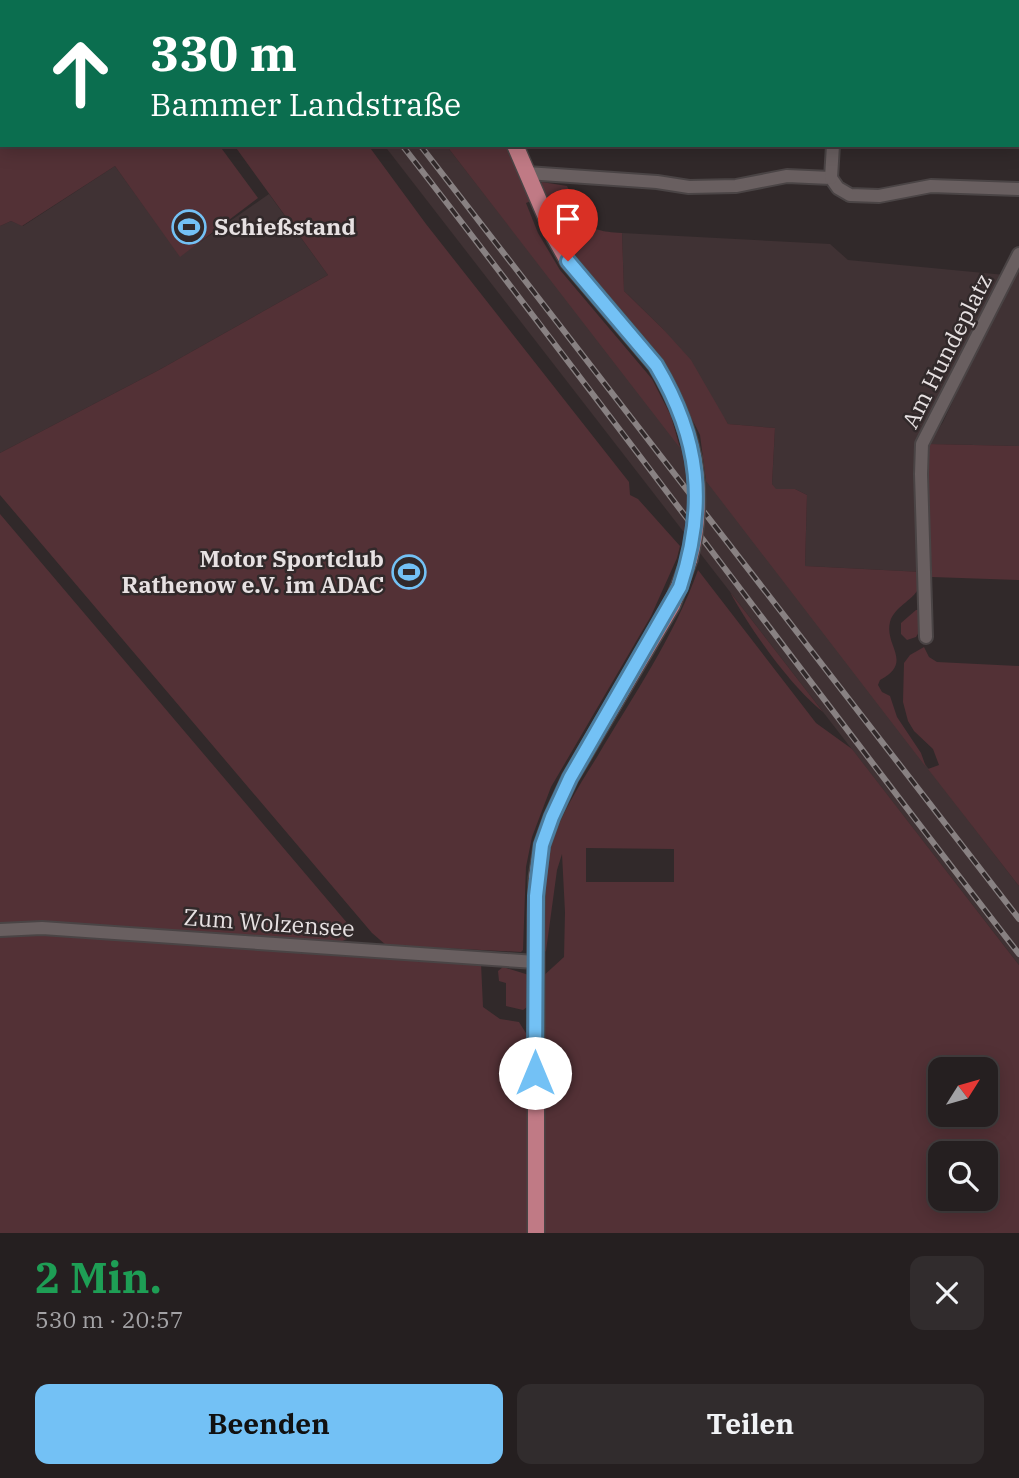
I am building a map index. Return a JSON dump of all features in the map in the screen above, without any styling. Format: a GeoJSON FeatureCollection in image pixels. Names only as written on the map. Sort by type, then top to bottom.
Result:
{"type":"FeatureCollection","features":[{"type":"Feature","properties":{"kind":"main road"},"geometry":{"type":"LineString","coordinates":[[516,147],[555,239],[568,261],[656,365],[678,405],[693,457],[697,500],[689,560],[672,605],[570,778],[542,845],[537,878],[535,961],[536,1233]]}},
{"type":"Feature","properties":{"kind":"street"},"geometry":{"type":"LineString","coordinates":[[833,147],[831,178],[838,188],[850,195],[879,196],[931,186],[1019,189]]}},
{"type":"Feature","properties":{"kind":"street"},"geometry":{"type":"LineString","coordinates":[[527,173],[657,182],[689,187],[736,186],[787,176],[831,178]]}},
{"type":"Feature","properties":{"kind":"street","name":"Am Hundeplatz"},"geometry":{"type":"LineString","coordinates":[[926,637],[920,474],[922,444],[1019,254]]}},
{"type":"Feature","properties":{"kind":"street","name":"Zum Wolzensee"},"geometry":{"type":"LineString","coordinates":[[0,930],[42,928],[535,961]]}},
{"type":"Feature","properties":{"kind":"shaded area","name":"Schießstand"},"geometry":{"type":"Polygon","coordinates":[[[0,147],[220,147],[258,198],[180,257],[115,166],[22,226],[11,221],[0,226],[0,147]]]}},
{"type":"Feature","properties":{"kind":"shaded area"},"geometry":{"type":"Polygon","coordinates":[[[235,147],[369,147],[426,224],[629,482],[630,495],[638,499],[680,546],[651,616],[551,787],[532,837],[526,867],[521,952],[386,945],[372,933],[0,495],[0,453],[159,370],[328,275],[235,147]]]}},
{"type":"Feature","properties":{"kind":"shaded area"},"geometry":{"type":"Polygon","coordinates":[[[386,147],[448,147],[610,355],[1019,886],[1019,965],[386,147]]]}},
{"type":"Feature","properties":{"kind":"shaded area"},"geometry":{"type":"Polygon","coordinates":[[[448,147],[510,147],[531,201],[526,203],[538,233],[560,270],[652,379],[671,416],[680,448],[448,147]]]}},
{"type":"Feature","properties":{"kind":"shaded area"},"geometry":{"type":"Polygon","coordinates":[[[115,166],[180,256],[269,194],[328,275],[159,370],[0,453],[0,226],[11,221],[23,226],[115,166]]]}},
{"type":"Feature","properties":{"kind":"shaded area"},"geometry":{"type":"Polygon","coordinates":[[[542,182],[567,186],[581,216],[591,226],[598,230],[622,233],[624,291],[691,360],[728,424],[775,428],[772,484],[776,489],[795,489],[807,495],[805,566],[922,572],[919,588],[895,612],[890,622],[889,631],[897,660],[895,667],[878,685],[882,692],[890,696],[897,717],[921,753],[926,767],[706,481],[700,435],[667,369],[639,332],[575,260],[564,242],[539,185],[542,182]]]}},
{"type":"Feature","properties":{"kind":"shaded area"},"geometry":{"type":"Polygon","coordinates":[[[622,233],[830,244],[848,260],[1005,275],[920,434],[915,468],[922,572],[805,566],[807,495],[795,489],[775,489],[772,484],[775,428],[728,424],[663,329],[624,291],[622,233]]]}},
{"type":"Feature","properties":{"kind":"shaded area"},"geometry":{"type":"Polygon","coordinates":[[[1019,262],[1019,446],[929,444],[943,422],[1019,262]]]}},
{"type":"Feature","properties":{"kind":"shaded area"},"geometry":{"type":"Polygon","coordinates":[[[929,444],[1019,446],[1019,580],[932,577],[927,473],[929,444]]]}},
{"type":"Feature","properties":{"kind":"shaded area"},"geometry":{"type":"Polygon","coordinates":[[[0,514],[348,924],[350,935],[347,939],[340,942],[38,925],[0,927],[0,514]]]}},
{"type":"Feature","properties":{"kind":"shaded area"},"geometry":{"type":"Polygon","coordinates":[[[698,570],[816,723],[852,749],[1019,965],[1019,1233],[542,1233],[541,978],[564,957],[565,912],[562,854],[557,870],[546,951],[543,953],[543,897],[548,855],[572,798],[652,666],[677,619],[698,570]],[[586,848],[586,882],[674,882],[674,849],[586,848]]]}},
{"type":"Feature","properties":{"kind":"shaded area"},"geometry":{"type":"Polygon","coordinates":[[[730,592],[823,712],[798,688],[772,656],[730,592]]]}},
{"type":"Feature","properties":{"kind":"shaded area"},"geometry":{"type":"Polygon","coordinates":[[[919,610],[922,627],[916,637],[907,640],[901,634],[901,623],[919,610]]]}},
{"type":"Feature","properties":{"kind":"shaded area"},"geometry":{"type":"Polygon","coordinates":[[[924,647],[929,657],[937,662],[1019,666],[1019,886],[928,769],[939,765],[933,749],[914,731],[908,721],[903,702],[904,663],[910,655],[924,647]]]}},
{"type":"Feature","properties":{"kind":"shaded area"},"geometry":{"type":"Polygon","coordinates":[[[40,931],[481,963],[483,1007],[500,1019],[519,1022],[529,1038],[531,1233],[0,1233],[0,933],[40,931]]]}},
{"type":"Feature","properties":{"kind":"shaded area"},"geometry":{"type":"Polygon","coordinates":[[[503,967],[529,975],[530,1005],[523,1010],[506,1006],[506,983],[499,981],[498,971],[503,967]]]}},
{"type":"Feature","properties":{"kind":"railway"},"geometry":{"type":"LineString","coordinates":[[404,147],[1019,954]]}},
{"type":"Feature","properties":{"kind":"railway"},"geometry":{"type":"LineString","coordinates":[[422,147],[1019,919]]}},
{"type":"Feature","properties":{"kind":"place","name":"Schießstand"},"geometry":{"type":"Point","coordinates":[189,227]}},
{"type":"Feature","properties":{"kind":"place","name":"Motor Sportclub Rathenow e.V. im ADAC"},"geometry":{"type":"Point","coordinates":[409,572]}},
{"type":"Feature","properties":{"kind":"route"},"geometry":{"type":"LineString","coordinates":[[535,1073],[536,896],[542,845],[570,778],[672,605],[691,552],[697,500],[696,475],[689,437],[678,405],[667,384],[656,365],[568,261]]}}]}
